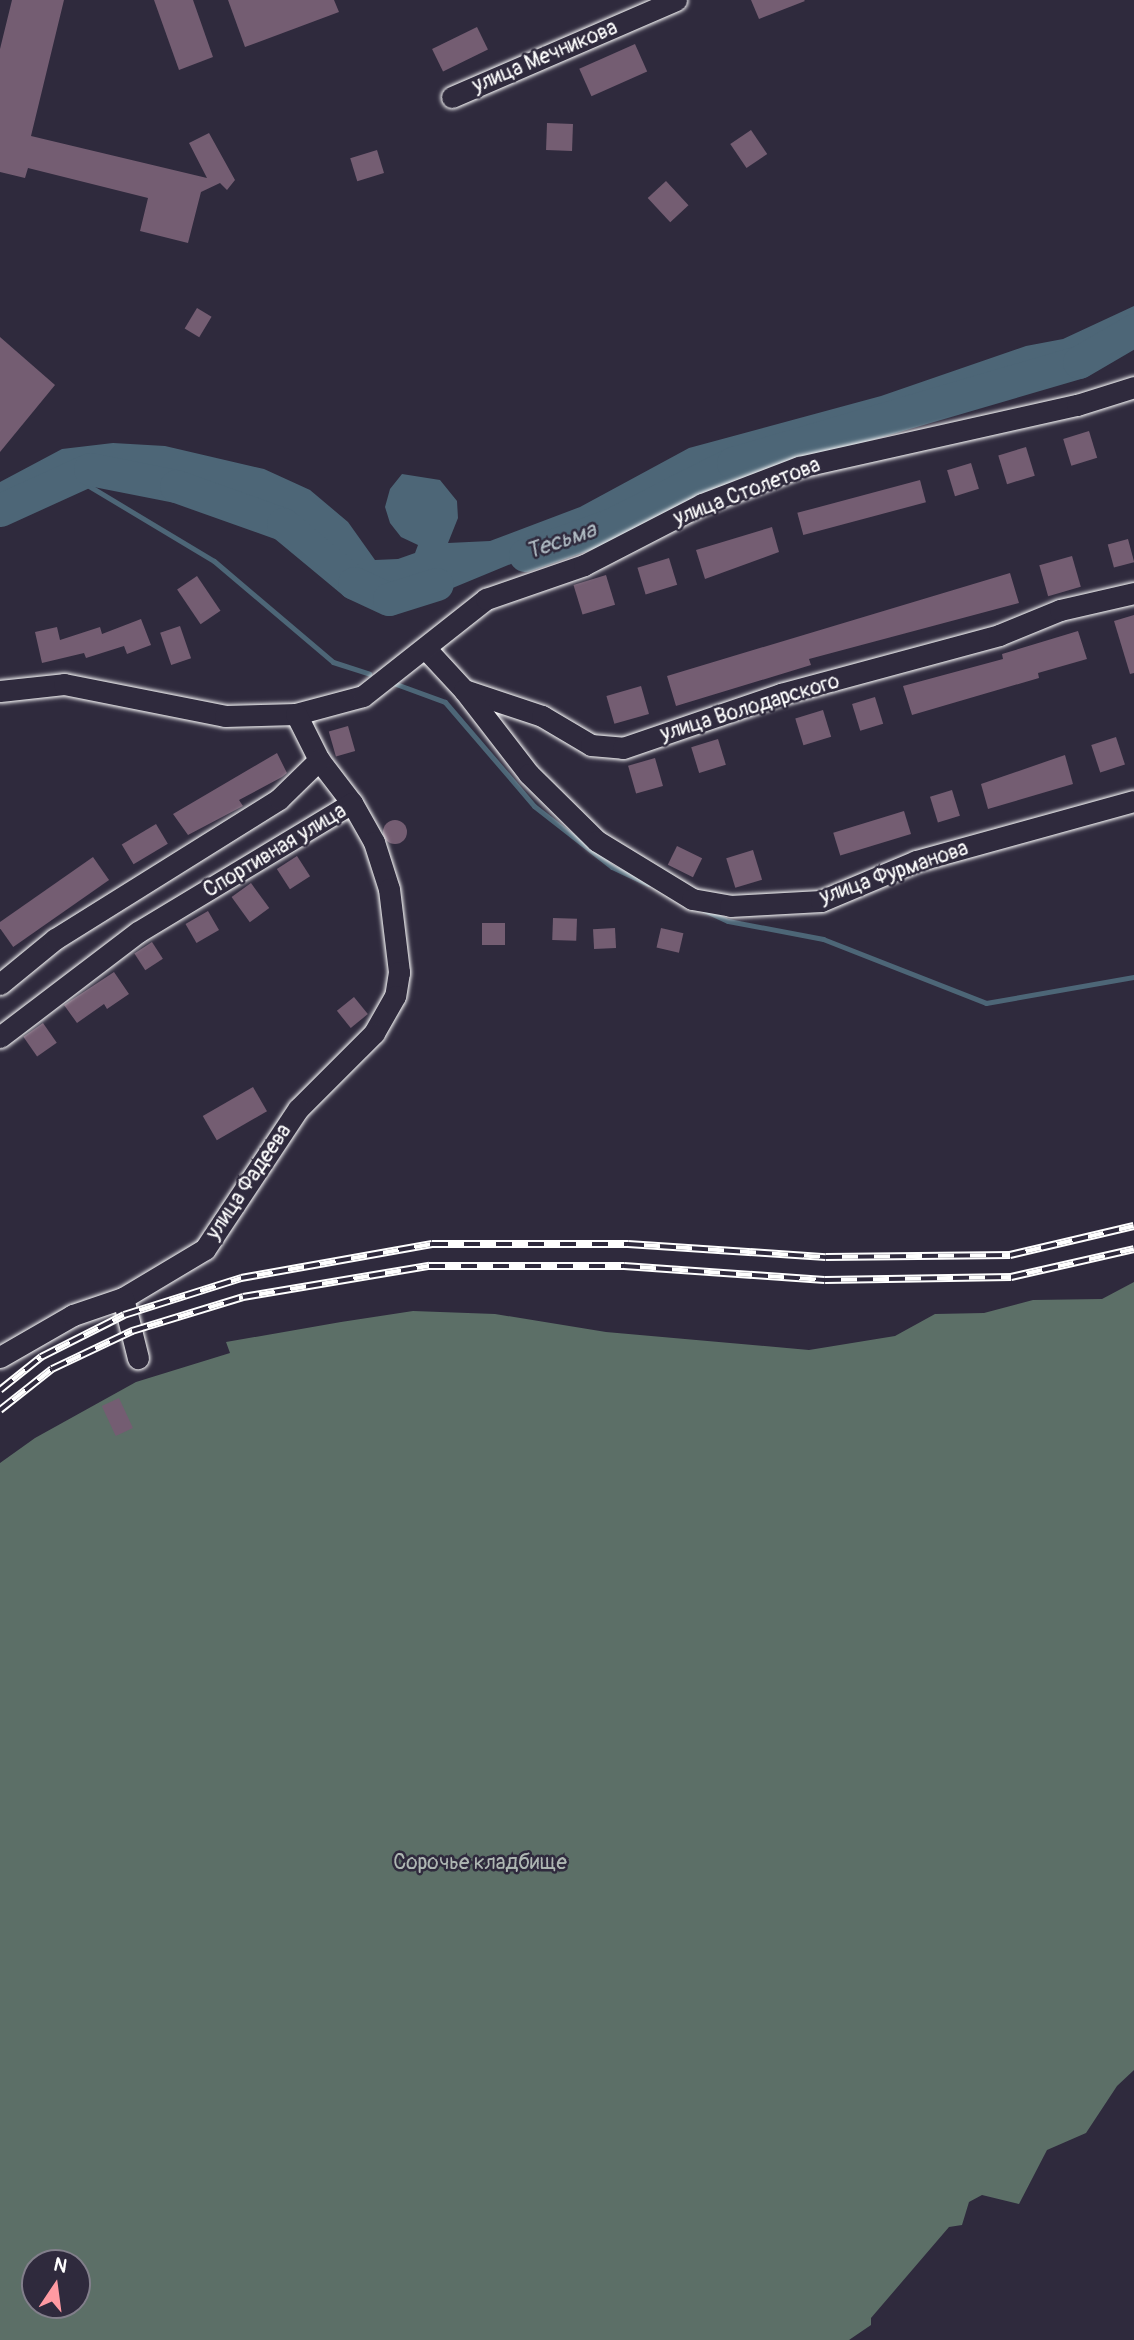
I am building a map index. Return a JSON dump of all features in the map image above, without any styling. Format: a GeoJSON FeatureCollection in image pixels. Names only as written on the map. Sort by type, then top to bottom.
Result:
{"type":"FeatureCollection","features":[{"type":"Feature","properties":{"kind":"street","name":"улица Мечникова"},"geometry":{"type":"LineString","coordinates":[[452,97],[676,0]]}},
{"type":"Feature","properties":{"kind":"street","name":"улица Столетова"},"geometry":{"type":"LineString","coordinates":[[296,714],[363,696],[426,649],[486,599],[584,565],[702,504],[799,467],[1077,405],[1134,387]]}},
{"type":"Feature","properties":{"kind":"street","name":"улица Володарского"},"geometry":{"type":"LineString","coordinates":[[426,649],[464,690],[542,716],[591,744],[623,748],[781,694],[999,635],[1060,610],[1134,593]]}},
{"type":"Feature","properties":{"kind":"street"},"geometry":{"type":"LineString","coordinates":[[0,691],[64,684],[225,716],[296,714],[318,760],[352,803]]}},
{"type":"Feature","properties":{"kind":"street","name":"улица Фурманова"},"geometry":{"type":"LineString","coordinates":[[464,690],[529,774],[597,841],[692,898],[730,906],[821,901],[916,861],[1134,800]]}},
{"type":"Feature","properties":{"kind":"street","name":"Спортивная улица"},"geometry":{"type":"LineString","coordinates":[[0,984],[66,932],[279,799],[318,760]]}},
{"type":"Feature","properties":{"kind":"street","name":"Спортивная улица"},"geometry":{"type":"LineString","coordinates":[[0,1037],[138,932],[352,803],[374,842],[389,889],[399,972],[395,996],[374,1033]]}},
{"type":"Feature","properties":{"kind":"street","name":"улица Фадеева"},"geometry":{"type":"LineString","coordinates":[[0,1357],[73,1315],[122,1298],[205,1249],[298,1109],[374,1033]]}},
{"type":"Feature","properties":{"kind":"street"},"geometry":{"type":"LineString","coordinates":[[122,1298],[138,1358]]}},
{"type":"Feature","properties":{"kind":"green space","name":"Сорочье кладбище"},"geometry":{"type":"Polygon","coordinates":[[[1134,1282],[1134,2070],[1117,2086],[1086,2133],[1047,2150],[1019,2204],[982,2195],[969,2202],[962,2225],[949,2227],[871,2318],[871,2325],[849,2340],[0,2340],[0,1463],[35,1438],[136,1382],[230,1353],[226,1342],[341,1322],[413,1311],[495,1314],[606,1332],[809,1350],[895,1336],[935,1314],[984,1313],[1033,1300],[1102,1299],[1134,1282]]]}},
{"type":"Feature","properties":{"kind":"water"},"geometry":{"type":"Polygon","coordinates":[[[1134,306],[1134,330],[1062,368],[730,462],[557,545],[426,599],[400,600],[364,585],[328,543],[288,514],[177,476],[123,473],[51,479],[0,509],[0,482],[62,449],[113,443],[165,446],[264,469],[310,490],[348,522],[375,560],[398,559],[415,553],[418,545],[401,537],[390,523],[385,507],[390,489],[402,474],[440,480],[457,501],[458,518],[448,543],[490,541],[580,507],[689,448],[881,396],[1026,346],[1063,339],[1134,306]]]}},
{"type":"Feature","properties":{"kind":"building"},"geometry":{"type":"Polygon","coordinates":[[[12,0],[64,0],[31,136],[207,178],[189,143],[209,133],[235,180],[227,190],[220,183],[201,192],[188,243],[140,231],[148,198],[28,168],[25,178],[0,172],[0,49],[12,0]]]}},
{"type":"Feature","properties":{"kind":"building"},"geometry":{"type":"Polygon","coordinates":[[[154,0],[193,0],[213,57],[179,70],[154,0]]]}},
{"type":"Feature","properties":{"kind":"building"},"geometry":{"type":"Polygon","coordinates":[[[228,0],[334,0],[339,12],[245,47],[228,0]]]}},
{"type":"Feature","properties":{"kind":"building"},"geometry":{"type":"Polygon","coordinates":[[[751,0],[804,0],[805,1],[759,19],[751,0]]]}},
{"type":"Feature","properties":{"kind":"building"},"geometry":{"type":"Polygon","coordinates":[[[477,27],[488,49],[443,71],[432,49],[477,27]]]}},
{"type":"Feature","properties":{"kind":"building"},"geometry":{"type":"Polygon","coordinates":[[[635,44],[647,71],[591,96],[579,69],[635,44]]]}},
{"type":"Feature","properties":{"kind":"building"},"geometry":{"type":"Polygon","coordinates":[[[547,123],[573,124],[572,151],[546,150],[547,123]]]}},
{"type":"Feature","properties":{"kind":"building"},"geometry":{"type":"Polygon","coordinates":[[[751,130],[767,154],[746,168],[730,144],[751,130]]]}},
{"type":"Feature","properties":{"kind":"building"},"geometry":{"type":"Polygon","coordinates":[[[377,150],[384,173],[357,181],[350,158],[377,150]]]}},
{"type":"Feature","properties":{"kind":"building"},"geometry":{"type":"Polygon","coordinates":[[[666,181],[689,205],[670,222],[648,198],[666,181]]]}},
{"type":"Feature","properties":{"kind":"building"},"geometry":{"type":"Polygon","coordinates":[[[197,308],[212,317],[199,337],[185,329],[197,308]]]}},
{"type":"Feature","properties":{"kind":"building"},"geometry":{"type":"Polygon","coordinates":[[[0,337],[55,385],[0,452],[0,337]]]}},
{"type":"Feature","properties":{"kind":"building"},"geometry":{"type":"Polygon","coordinates":[[[1089,431],[1097,458],[1071,466],[1063,439],[1089,431]]]}},
{"type":"Feature","properties":{"kind":"building"},"geometry":{"type":"Polygon","coordinates":[[[1026,447],[1035,476],[1007,484],[998,455],[1026,447]]]}},
{"type":"Feature","properties":{"kind":"building"},"geometry":{"type":"Polygon","coordinates":[[[971,463],[979,489],[955,496],[947,470],[971,463]]]}},
{"type":"Feature","properties":{"kind":"building"},"geometry":{"type":"Polygon","coordinates":[[[920,480],[926,502],[803,535],[797,513],[920,480]]]}},
{"type":"Feature","properties":{"kind":"building"},"geometry":{"type":"Polygon","coordinates":[[[772,527],[779,552],[705,579],[696,550],[772,527]]]}},
{"type":"Feature","properties":{"kind":"building"},"geometry":{"type":"Polygon","coordinates":[[[1128,539],[1134,562],[1114,568],[1108,544],[1128,539]]]}},
{"type":"Feature","properties":{"kind":"building"},"geometry":{"type":"Polygon","coordinates":[[[1072,556],[1081,587],[1048,596],[1039,565],[1072,556]]]}},
{"type":"Feature","properties":{"kind":"building"},"geometry":{"type":"Polygon","coordinates":[[[669,558],[677,585],[646,594],[637,568],[669,558]]]}},
{"type":"Feature","properties":{"kind":"building"},"geometry":{"type":"Polygon","coordinates":[[[1010,573],[1019,603],[809,659],[811,665],[676,706],[667,676],[1010,573]]]}},
{"type":"Feature","properties":{"kind":"building"},"geometry":{"type":"Polygon","coordinates":[[[606,575],[615,605],[583,615],[573,585],[606,575]]]}},
{"type":"Feature","properties":{"kind":"building"},"geometry":{"type":"Polygon","coordinates":[[[197,576],[220,611],[201,624],[177,589],[197,576]]]}},
{"type":"Feature","properties":{"kind":"building"},"geometry":{"type":"Polygon","coordinates":[[[1134,615],[1134,673],[1130,674],[1114,621],[1134,615]]]}},
{"type":"Feature","properties":{"kind":"building"},"geometry":{"type":"Polygon","coordinates":[[[141,619],[151,645],[127,654],[124,646],[86,658],[84,653],[42,663],[35,632],[57,627],[60,640],[100,627],[102,634],[141,619]]]}},
{"type":"Feature","properties":{"kind":"building"},"geometry":{"type":"Polygon","coordinates":[[[180,626],[191,658],[171,665],[160,633],[180,626]]]}},
{"type":"Feature","properties":{"kind":"building"},"geometry":{"type":"Polygon","coordinates":[[[1078,631],[1087,659],[1038,673],[1039,678],[912,715],[903,686],[1003,659],[1002,654],[1078,631]]]}},
{"type":"Feature","properties":{"kind":"building"},"geometry":{"type":"Polygon","coordinates":[[[641,686],[649,714],[614,724],[606,696],[641,686]]]}},
{"type":"Feature","properties":{"kind":"building"},"geometry":{"type":"Polygon","coordinates":[[[875,697],[883,724],[860,731],[852,704],[875,697]]]}},
{"type":"Feature","properties":{"kind":"building"},"geometry":{"type":"Polygon","coordinates":[[[823,710],[831,737],[803,745],[795,718],[823,710]]]}},
{"type":"Feature","properties":{"kind":"building"},"geometry":{"type":"Polygon","coordinates":[[[348,726],[355,751],[336,757],[329,732],[348,726]]]}},
{"type":"Feature","properties":{"kind":"building"},"geometry":{"type":"Polygon","coordinates":[[[1116,737],[1125,765],[1100,773],[1091,745],[1116,737]]]}},
{"type":"Feature","properties":{"kind":"building"},"geometry":{"type":"Polygon","coordinates":[[[718,739],[726,765],[699,773],[691,747],[718,739]]]}},
{"type":"Feature","properties":{"kind":"building"},"geometry":{"type":"Polygon","coordinates":[[[277,753],[287,773],[239,800],[243,806],[188,835],[173,814],[277,753]]]}},
{"type":"Feature","properties":{"kind":"building"},"geometry":{"type":"Polygon","coordinates":[[[1065,755],[1073,784],[988,809],[981,784],[1065,755]]]}},
{"type":"Feature","properties":{"kind":"building"},"geometry":{"type":"Polygon","coordinates":[[[655,758],[663,786],[636,794],[628,766],[655,758]]]}},
{"type":"Feature","properties":{"kind":"building"},"geometry":{"type":"Polygon","coordinates":[[[952,790],[960,816],[938,823],[930,797],[952,790]]]}},
{"type":"Feature","properties":{"kind":"building"},"geometry":{"type":"Polygon","coordinates":[[[904,811],[911,834],[840,856],[833,833],[904,811]]]}},
{"type":"Feature","properties":{"kind":"building"},"geometry":{"type":"Polygon","coordinates":[[[395,820],[403,824],[407,832],[403,840],[395,844],[387,840],[383,832],[387,824],[395,820]]]}},
{"type":"Feature","properties":{"kind":"building"},"geometry":{"type":"Polygon","coordinates":[[[156,824],[168,844],[134,864],[122,845],[156,824]]]}},
{"type":"Feature","properties":{"kind":"building"},"geometry":{"type":"Polygon","coordinates":[[[677,846],[702,858],[693,877],[668,865],[677,846]]]}},
{"type":"Feature","properties":{"kind":"building"},"geometry":{"type":"Polygon","coordinates":[[[753,850],[762,880],[735,888],[726,858],[753,850]]]}},
{"type":"Feature","properties":{"kind":"building"},"geometry":{"type":"Polygon","coordinates":[[[297,856],[310,876],[290,889],[277,869],[297,856]]]}},
{"type":"Feature","properties":{"kind":"building"},"geometry":{"type":"Polygon","coordinates":[[[93,857],[109,880],[13,947],[0,928],[0,922],[93,857]]]}},
{"type":"Feature","properties":{"kind":"building"},"geometry":{"type":"Polygon","coordinates":[[[251,883],[269,908],[250,922],[232,897],[251,883]]]}},
{"type":"Feature","properties":{"kind":"building"},"geometry":{"type":"Polygon","coordinates":[[[208,911],[219,930],[196,943],[185,924],[208,911]]]}},
{"type":"Feature","properties":{"kind":"building"},"geometry":{"type":"Polygon","coordinates":[[[553,918],[577,919],[576,941],[552,940],[553,918]]]}},
{"type":"Feature","properties":{"kind":"building"},"geometry":{"type":"Polygon","coordinates":[[[482,923],[505,923],[505,945],[482,945],[482,923]]]}},
{"type":"Feature","properties":{"kind":"building"},"geometry":{"type":"Polygon","coordinates":[[[615,928],[616,948],[594,949],[593,929],[615,928]]]}},
{"type":"Feature","properties":{"kind":"building"},"geometry":{"type":"Polygon","coordinates":[[[661,928],[683,933],[679,953],[657,947],[661,928]]]}},
{"type":"Feature","properties":{"kind":"building"},"geometry":{"type":"Polygon","coordinates":[[[152,942],[163,959],[145,970],[134,953],[152,942]]]}},
{"type":"Feature","properties":{"kind":"building"},"geometry":{"type":"Polygon","coordinates":[[[114,972],[129,994],[107,1009],[104,1004],[77,1023],[64,1005],[114,972]]]}},
{"type":"Feature","properties":{"kind":"building"},"geometry":{"type":"Polygon","coordinates":[[[354,997],[368,1014],[351,1028],[337,1011],[354,997]]]}},
{"type":"Feature","properties":{"kind":"building"},"geometry":{"type":"Polygon","coordinates":[[[43,1023],[57,1043],[37,1056],[23,1037],[43,1023]]]}},
{"type":"Feature","properties":{"kind":"building"},"geometry":{"type":"Polygon","coordinates":[[[253,1087],[267,1111],[217,1140],[203,1116],[253,1087]]]}},
{"type":"Feature","properties":{"kind":"building"},"geometry":{"type":"Polygon","coordinates":[[[119,1398],[133,1428],[116,1436],[102,1406],[119,1398]]]}},
{"type":"Feature","properties":{"kind":"waterway","name":"Тесьма"},"geometry":{"type":"LineString","coordinates":[[525,555],[610,525],[733,463],[1079,362],[1134,330]]}},
{"type":"Feature","properties":{"kind":"waterway","name":"Тесьма"},"geometry":{"type":"LineString","coordinates":[[0,510],[90,469],[176,486],[283,524],[354,583],[389,599],[437,584]]}},
{"type":"Feature","properties":{"kind":"waterway"},"geometry":{"type":"LineString","coordinates":[[74,477],[214,561],[333,662],[369,674]]}},
{"type":"Feature","properties":{"kind":"waterway"},"geometry":{"type":"LineString","coordinates":[[396,684],[445,702],[534,806],[612,867],[648,884]]}},
{"type":"Feature","properties":{"kind":"waterway"},"geometry":{"type":"LineString","coordinates":[[704,910],[728,921],[823,939],[986,1003],[1134,977]]}},
{"type":"Feature","properties":{"kind":"railway"},"geometry":{"type":"LineString","coordinates":[[0,1390],[41,1357],[124,1315],[241,1278],[432,1244],[628,1244],[826,1257],[1010,1255],[1134,1226]]}},
{"type":"Feature","properties":{"kind":"railway"},"geometry":{"type":"LineString","coordinates":[[0,1410],[52,1369],[132,1331],[243,1297],[429,1266],[624,1266],[825,1280],[1011,1277],[1134,1249]]}}]}
